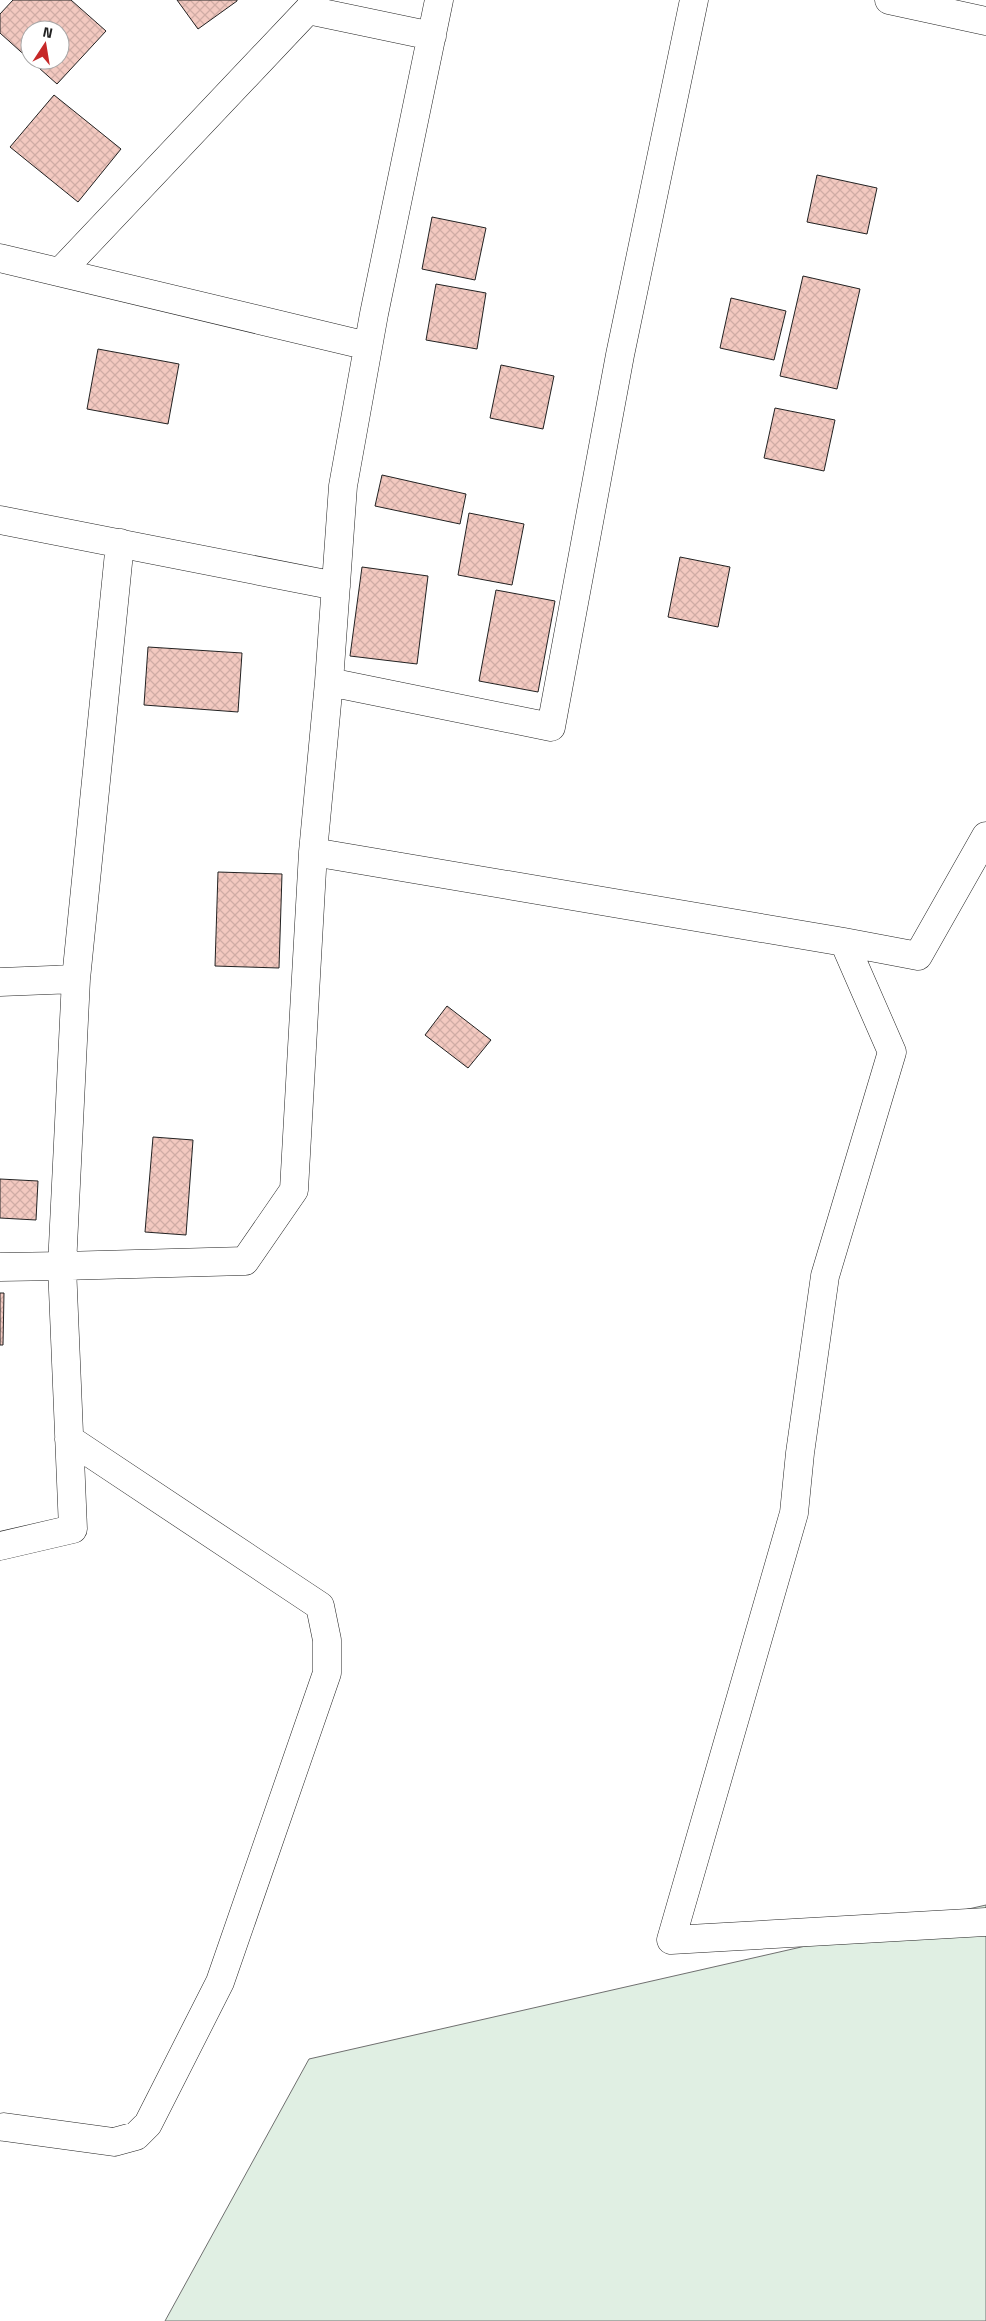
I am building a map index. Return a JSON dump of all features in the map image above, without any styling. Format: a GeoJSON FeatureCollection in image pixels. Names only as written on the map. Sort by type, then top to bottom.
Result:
{"type":"FeatureCollection","features":[{"type":"Feature","properties":{"kind":"street"},"geometry":{"type":"LineString","coordinates":[[0,1267],[245,1261],[294,1190],[312,852],[329,682],[343,486],[368,346],[439,0]]}},
{"type":"Feature","properties":{"kind":"street"},"geometry":{"type":"LineString","coordinates":[[329,682],[551,727],[620,354],[694,0]]}},
{"type":"Feature","properties":{"kind":"street"},"geometry":{"type":"LineString","coordinates":[[889,0],[986,21]]}},
{"type":"Feature","properties":{"kind":"street"},"geometry":{"type":"LineString","coordinates":[[60,272],[317,5],[432,36]]}},
{"type":"Feature","properties":{"kind":"street"},"geometry":{"type":"LineString","coordinates":[[0,258],[368,346]]}},
{"type":"Feature","properties":{"kind":"street"},"geometry":{"type":"LineString","coordinates":[[0,520],[336,586]]}},
{"type":"Feature","properties":{"kind":"street"},"geometry":{"type":"LineString","coordinates":[[0,1546],[73,1529],[62,1266],[76,979],[120,543]]}},
{"type":"Feature","properties":{"kind":"street"},"geometry":{"type":"LineString","coordinates":[[312,852],[918,956],[986,836]]}},
{"type":"Feature","properties":{"kind":"street"},"geometry":{"type":"LineString","coordinates":[[844,942],[892,1052],[825,1276],[800,1453],[794,1513],[671,1940],[986,1922]]}},
{"type":"Feature","properties":{"kind":"street"},"geometry":{"type":"LineString","coordinates":[[0,982],[76,979]]}},
{"type":"Feature","properties":{"kind":"street"},"geometry":{"type":"LineString","coordinates":[[4,2127],[114,2142],[136,2136],[148,2124],[220,1982],[327,1673],[327,1640],[320,1606],[69,1439]]}},
{"type":"Feature","properties":{"kind":"green space"},"geometry":{"type":"Polygon","coordinates":[[[986,1905],[986,2321],[165,2321],[309,2059],[986,1905]]]}},
{"type":"Feature","properties":{"kind":"building"},"geometry":{"type":"Polygon","coordinates":[[[13,0],[71,0],[106,31],[70,70],[70,20],[20,20],[20,51],[0,33],[0,14],[13,0]]]}},
{"type":"Feature","properties":{"kind":"building"},"geometry":{"type":"Polygon","coordinates":[[[177,0],[237,0],[237,1],[198,29],[177,0]]]}},
{"type":"Feature","properties":{"kind":"building"},"geometry":{"type":"Polygon","coordinates":[[[41,70],[70,70],[57,84],[41,70]]]}},
{"type":"Feature","properties":{"kind":"building"},"geometry":{"type":"Polygon","coordinates":[[[54,95],[121,149],[78,202],[10,147],[54,95]]]}},
{"type":"Feature","properties":{"kind":"building"},"geometry":{"type":"Polygon","coordinates":[[[817,175],[877,188],[867,234],[807,222],[817,175]]]}},
{"type":"Feature","properties":{"kind":"building"},"geometry":{"type":"Polygon","coordinates":[[[432,217],[486,228],[475,280],[422,269],[432,217]]]}},
{"type":"Feature","properties":{"kind":"building"},"geometry":{"type":"Polygon","coordinates":[[[803,276],[860,289],[837,389],[780,376],[803,276]]]}},
{"type":"Feature","properties":{"kind":"building"},"geometry":{"type":"Polygon","coordinates":[[[436,284],[486,293],[477,349],[426,340],[436,284]]]}},
{"type":"Feature","properties":{"kind":"building"},"geometry":{"type":"Polygon","coordinates":[[[731,298],[786,311],[774,360],[720,348],[731,298]]]}},
{"type":"Feature","properties":{"kind":"building"},"geometry":{"type":"Polygon","coordinates":[[[98,349],[179,364],[168,424],[87,409],[98,349]]]}},
{"type":"Feature","properties":{"kind":"building"},"geometry":{"type":"Polygon","coordinates":[[[501,365],[554,376],[543,429],[490,418],[501,365]]]}},
{"type":"Feature","properties":{"kind":"building"},"geometry":{"type":"Polygon","coordinates":[[[775,408],[835,420],[824,471],[764,458],[775,408]]]}},
{"type":"Feature","properties":{"kind":"building"},"geometry":{"type":"Polygon","coordinates":[[[382,475],[466,494],[460,524],[375,506],[382,475]]]}},
{"type":"Feature","properties":{"kind":"building"},"geometry":{"type":"Polygon","coordinates":[[[469,513],[524,524],[512,585],[458,575],[469,513]]]}},
{"type":"Feature","properties":{"kind":"building"},"geometry":{"type":"Polygon","coordinates":[[[680,557],[730,567],[718,627],[668,617],[680,557]]]}},
{"type":"Feature","properties":{"kind":"building"},"geometry":{"type":"Polygon","coordinates":[[[362,567],[428,576],[417,664],[350,656],[362,567]]]}},
{"type":"Feature","properties":{"kind":"building"},"geometry":{"type":"Polygon","coordinates":[[[496,590],[555,601],[538,692],[479,681],[496,590]]]}},
{"type":"Feature","properties":{"kind":"building"},"geometry":{"type":"Polygon","coordinates":[[[148,647],[242,653],[238,712],[144,705],[148,647]]]}},
{"type":"Feature","properties":{"kind":"building"},"geometry":{"type":"Polygon","coordinates":[[[218,872],[282,874],[279,968],[215,966],[218,872]]]}},
{"type":"Feature","properties":{"kind":"building"},"geometry":{"type":"Polygon","coordinates":[[[447,1006],[491,1040],[468,1068],[425,1035],[447,1006]]]}},
{"type":"Feature","properties":{"kind":"building"},"geometry":{"type":"Polygon","coordinates":[[[153,1137],[193,1140],[186,1235],[145,1232],[153,1137]]]}},
{"type":"Feature","properties":{"kind":"building"},"geometry":{"type":"Polygon","coordinates":[[[0,1179],[38,1181],[36,1220],[0,1218],[0,1179]]]}},
{"type":"Feature","properties":{"kind":"building"},"geometry":{"type":"Polygon","coordinates":[[[0,1293],[4,1293],[3,1345],[0,1345],[0,1293]]]}}]}
